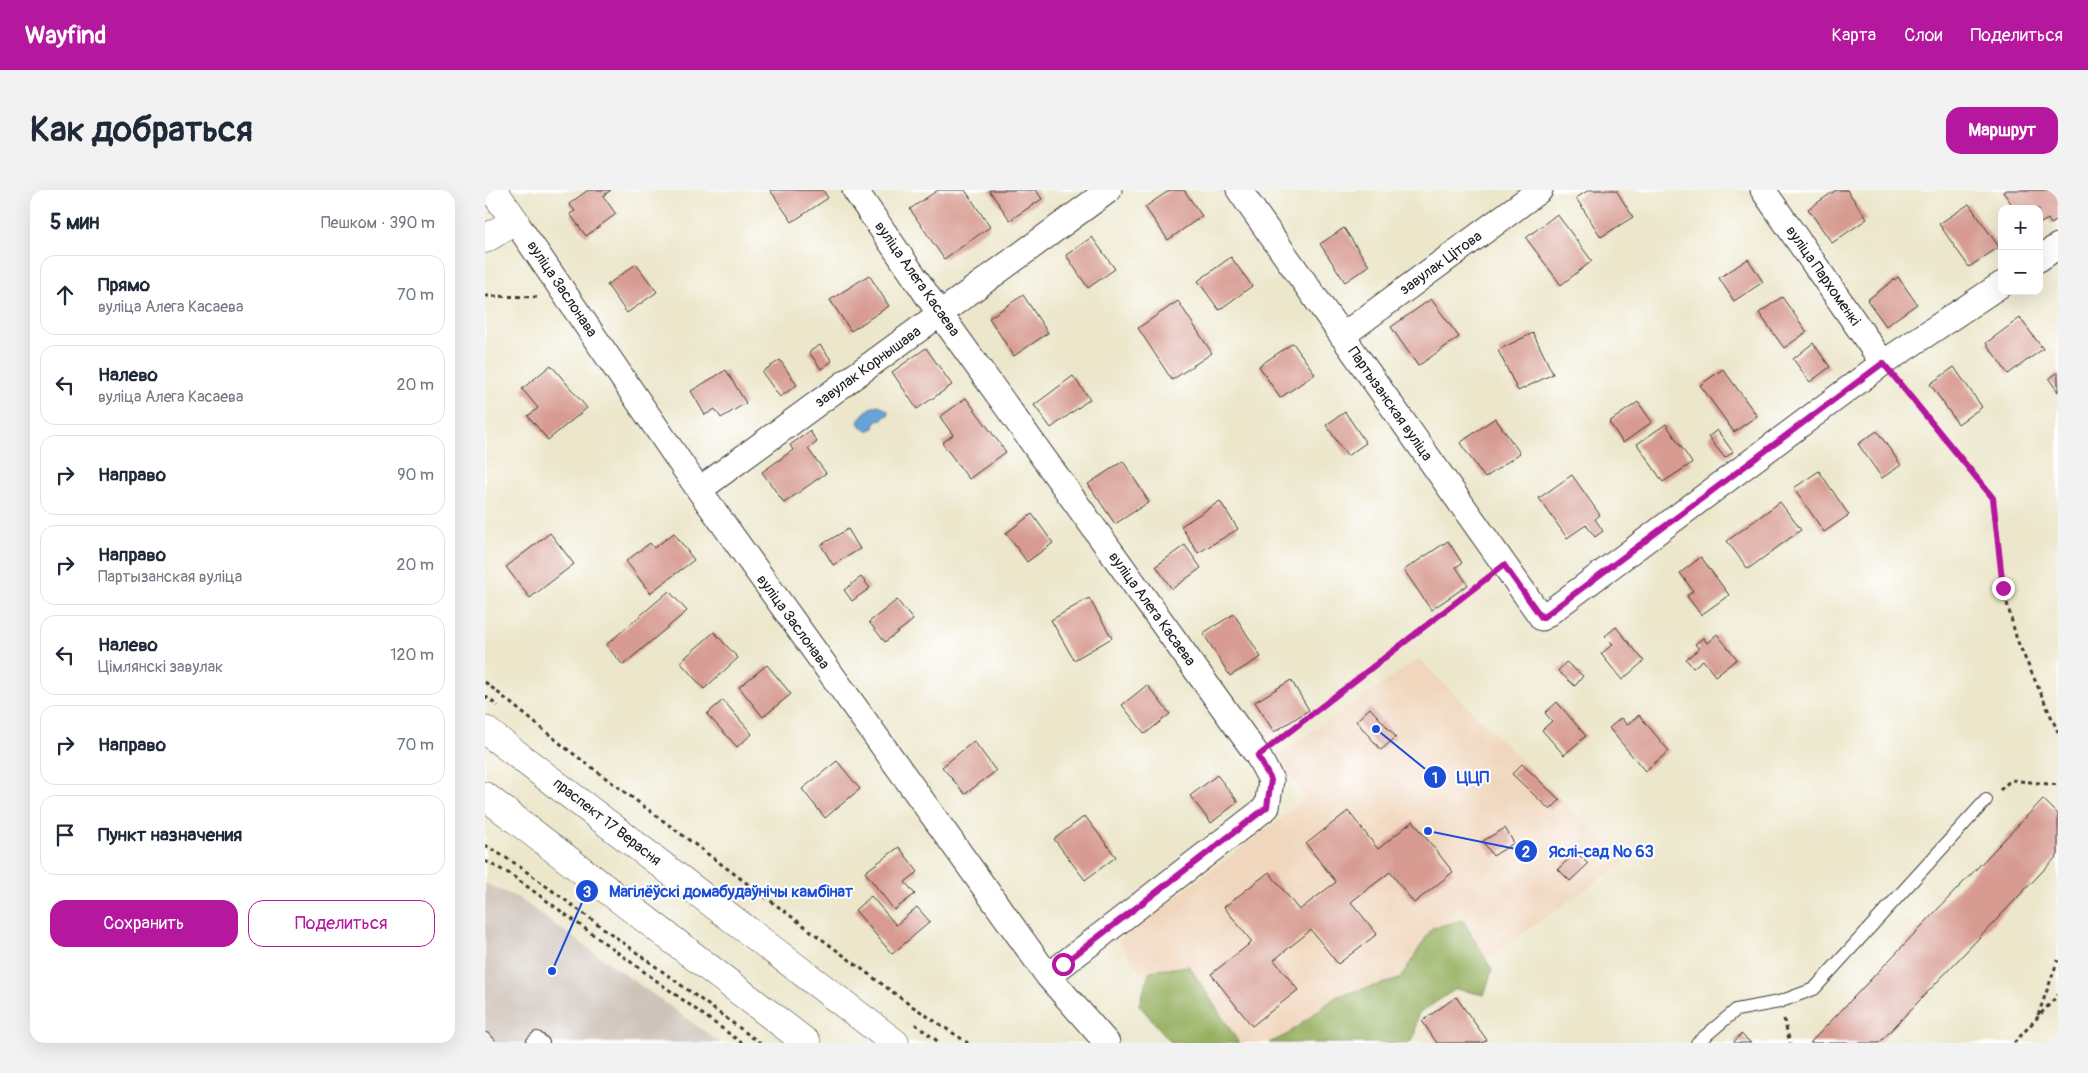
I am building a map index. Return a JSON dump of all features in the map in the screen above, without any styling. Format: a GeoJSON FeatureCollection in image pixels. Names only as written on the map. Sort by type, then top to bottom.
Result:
{"type":"FeatureCollection","features":[{"type":"Feature","properties":{"kind":"main road","name":"вуліца Заслонава"},"geometry":{"type":"LineString","coordinates":[[493,190],[515,221]]}},
{"type":"Feature","properties":{"kind":"main road"},"geometry":{"type":"LineString","coordinates":[[485,239],[515,221]]}},
{"type":"Feature","properties":{"kind":"main road","name":"праспект 17 Верасня"},"geometry":{"type":"LineString","coordinates":[[485,730],[895,1043]]}},
{"type":"Feature","properties":{"kind":"main road"},"geometry":{"type":"LineString","coordinates":[[485,796],[807,1043]]}},
{"type":"Feature","properties":{"kind":"street","name":"вуліца Алега Касаева"},"geometry":{"type":"LineString","coordinates":[[855,190],[940,314],[1258,756],[1271,780],[1267,807],[1048,976]]}},
{"type":"Feature","properties":{"kind":"street","name":"завулак Корнышава"},"geometry":{"type":"LineString","coordinates":[[699,490],[1109,190]]}},
{"type":"Feature","properties":{"kind":"street","name":"Партызанская вуліца"},"geometry":{"type":"LineString","coordinates":[[1239,190],[1542,618],[1883,363]]}},
{"type":"Feature","properties":{"kind":"street","name":"завулак Цітова"},"geometry":{"type":"LineString","coordinates":[[1342,336],[1540,190]]}},
{"type":"Feature","properties":{"kind":"street","name":"вуліца Пархоменкі"},"geometry":{"type":"LineString","coordinates":[[1763,190],[1883,363]]}},
{"type":"Feature","properties":{"kind":"street","name":"вуліца Заслонава"},"geometry":{"type":"LineString","coordinates":[[515,221],[699,490],[1048,976],[1107,1043]]}},
{"type":"Feature","properties":{"kind":"street"},"geometry":{"type":"LineString","coordinates":[[2043,256],[2058,246]]}},
{"type":"Feature","properties":{"kind":"street"},"geometry":{"type":"LineString","coordinates":[[1883,363],[1998,287]]}},
{"type":"Feature","properties":{"kind":"lane"},"geometry":{"type":"LineString","coordinates":[[1697,1043],[1736,1010],[1779,1002],[1814,989],[1986,800]]}},
{"type":"Feature","properties":{"kind":"lane"},"geometry":{"type":"LineString","coordinates":[[531,1043],[537,1038],[543,1043]]}},
{"type":"Feature","properties":{"kind":"lane"},"geometry":{"type":"LineString","coordinates":[[485,1039],[489,1043]]}},
{"type":"Feature","properties":{"kind":"path"},"geometry":{"type":"LineString","coordinates":[[485,296],[544,297]]}},
{"type":"Feature","properties":{"kind":"path"},"geometry":{"type":"LineString","coordinates":[[1883,363],[1993,498],[2003,588],[2017,640],[2058,732]]}},
{"type":"Feature","properties":{"kind":"path"},"geometry":{"type":"LineString","coordinates":[[1258,756],[1504,565]]}},
{"type":"Feature","properties":{"kind":"path"},"geometry":{"type":"LineString","coordinates":[[485,682],[567,749],[907,1002],[968,1043]]}},
{"type":"Feature","properties":{"kind":"path"},"geometry":{"type":"LineString","coordinates":[[1986,800],[2011,780],[2058,785]]}},
{"type":"Feature","properties":{"kind":"path"},"geometry":{"type":"LineString","coordinates":[[485,845],[516,864],[760,1043]]}},
{"type":"Feature","properties":{"kind":"path"},"geometry":{"type":"LineString","coordinates":[[485,861],[510,874],[742,1043]]}},
{"type":"Feature","properties":{"kind":"path"},"geometry":{"type":"LineString","coordinates":[[2037,1018],[2058,960]]}},
{"type":"Feature","properties":{"kind":"path"},"geometry":{"type":"LineString","coordinates":[[2015,1043],[2058,995]]}},
{"type":"Feature","properties":{"kind":"path"},"geometry":{"type":"LineString","coordinates":[[1779,1002],[1790,1043]]}},
{"type":"Feature","properties":{"kind":"shaded area"},"geometry":{"type":"Polygon","coordinates":[[[1419,659],[1624,862],[1368,1043],[1193,1043],[1118,941],[1305,800],[1279,754],[1419,659]]]}},
{"type":"Feature","properties":{"kind":"shaded area"},"geometry":{"type":"Polygon","coordinates":[[[485,883],[518,898],[721,1043],[485,1043],[485,883]]]}},
{"type":"Feature","properties":{"kind":"green space"},"geometry":{"type":"Polygon","coordinates":[[[1463,920],[1492,970],[1484,995],[1456,989],[1418,1014],[1414,1038],[1408,1043],[1269,1043],[1288,1034],[1337,996],[1400,979],[1432,928],[1463,920]]]}},
{"type":"Feature","properties":{"kind":"green space"},"geometry":{"type":"Polygon","coordinates":[[[1189,966],[1239,1043],[1172,1043],[1139,1005],[1150,971],[1189,966]]]}},
{"type":"Feature","properties":{"kind":"water"},"geometry":{"type":"Polygon","coordinates":[[[879,405],[888,411],[888,415],[875,423],[874,428],[867,431],[858,422],[867,411],[879,405]]]}},
{"type":"Feature","properties":{"kind":"building"},"geometry":{"type":"Polygon","coordinates":[[[588,190],[611,190],[603,196],[616,214],[586,236],[570,214],[575,211],[569,204],[588,190]]]}},
{"type":"Feature","properties":{"kind":"building"},"geometry":{"type":"Polygon","coordinates":[[[770,190],[823,190],[828,198],[792,222],[770,190]]]}},
{"type":"Feature","properties":{"kind":"building"},"geometry":{"type":"Polygon","coordinates":[[[938,190],[965,190],[990,227],[944,259],[910,209],[938,190]]]}},
{"type":"Feature","properties":{"kind":"building"},"geometry":{"type":"Polygon","coordinates":[[[989,190],[1036,190],[1042,199],[1010,220],[989,190]]]}},
{"type":"Feature","properties":{"kind":"building"},"geometry":{"type":"Polygon","coordinates":[[[1170,190],[1184,190],[1202,216],[1168,240],[1145,207],[1170,190]]]}},
{"type":"Feature","properties":{"kind":"building"},"geometry":{"type":"Polygon","coordinates":[[[1589,190],[1616,190],[1633,217],[1601,237],[1576,198],[1589,190]]]}},
{"type":"Feature","properties":{"kind":"building"},"geometry":{"type":"Polygon","coordinates":[[[1836,190],[1847,190],[1867,219],[1832,243],[1808,209],[1836,190]]]}},
{"type":"Feature","properties":{"kind":"building"},"geometry":{"type":"Polygon","coordinates":[[[2006,190],[2055,190],[2058,195],[2058,220],[2051,224],[2048,219],[2043,222],[2043,205],[2012,205],[2003,192],[2006,190]]]}},
{"type":"Feature","properties":{"kind":"building"},"geometry":{"type":"Polygon","coordinates":[[[1969,204],[1998,248],[1969,267],[1939,224],[1969,204]]]}},
{"type":"Feature","properties":{"kind":"building"},"geometry":{"type":"Polygon","coordinates":[[[1557,214],[1592,261],[1561,285],[1526,238],[1557,214]]]}},
{"type":"Feature","properties":{"kind":"building"},"geometry":{"type":"Polygon","coordinates":[[[1344,228],[1369,266],[1345,282],[1320,244],[1344,228]]]}},
{"type":"Feature","properties":{"kind":"building"},"geometry":{"type":"Polygon","coordinates":[[[1092,237],[1115,269],[1088,288],[1066,255],[1092,237]]]}},
{"type":"Feature","properties":{"kind":"building"},"geometry":{"type":"Polygon","coordinates":[[[1231,257],[1252,286],[1219,310],[1198,281],[1231,257]]]}},
{"type":"Feature","properties":{"kind":"building"},"geometry":{"type":"Polygon","coordinates":[[[1748,259],[1763,282],[1734,301],[1719,278],[1748,259]]]}},
{"type":"Feature","properties":{"kind":"building"},"geometry":{"type":"Polygon","coordinates":[[[636,264],[657,292],[627,313],[607,285],[636,264]]]}},
{"type":"Feature","properties":{"kind":"building"},"geometry":{"type":"Polygon","coordinates":[[[869,275],[889,306],[851,331],[830,300],[869,275]]]}},
{"type":"Feature","properties":{"kind":"building"},"geometry":{"type":"Polygon","coordinates":[[[1898,277],[1917,304],[1886,326],[1867,300],[1898,277]]]}},
{"type":"Feature","properties":{"kind":"building"},"geometry":{"type":"Polygon","coordinates":[[[1023,295],[1048,333],[1014,356],[989,318],[1023,295]]]}},
{"type":"Feature","properties":{"kind":"building"},"geometry":{"type":"Polygon","coordinates":[[[1782,297],[1807,332],[1784,348],[1759,313],[1782,297]]]}},
{"type":"Feature","properties":{"kind":"building"},"geometry":{"type":"Polygon","coordinates":[[[1431,299],[1459,337],[1418,366],[1391,327],[1431,299]]]}},
{"type":"Feature","properties":{"kind":"building"},"geometry":{"type":"Polygon","coordinates":[[[1178,301],[1212,353],[1172,380],[1138,328],[1178,301]]]}},
{"type":"Feature","properties":{"kind":"building"},"geometry":{"type":"Polygon","coordinates":[[[2020,318],[2043,349],[2008,374],[1986,343],[2020,318]]]}},
{"type":"Feature","properties":{"kind":"building"},"geometry":{"type":"Polygon","coordinates":[[[1533,333],[1553,374],[1518,391],[1498,350],[1533,333]]]}},
{"type":"Feature","properties":{"kind":"building"},"geometry":{"type":"Polygon","coordinates":[[[1293,343],[1315,374],[1280,398],[1259,366],[1293,343]]]}},
{"type":"Feature","properties":{"kind":"building"},"geometry":{"type":"Polygon","coordinates":[[[1813,343],[1830,367],[1810,382],[1793,359],[1813,343]]]}},
{"type":"Feature","properties":{"kind":"building"},"geometry":{"type":"Polygon","coordinates":[[[820,345],[832,361],[821,369],[809,352],[820,345]]]}},
{"type":"Feature","properties":{"kind":"building"},"geometry":{"type":"Polygon","coordinates":[[[926,348],[952,385],[917,409],[892,372],[926,348]]]}},
{"type":"Feature","properties":{"kind":"building"},"geometry":{"type":"Polygon","coordinates":[[[780,360],[797,385],[780,397],[762,372],[780,360]]]}},
{"type":"Feature","properties":{"kind":"building"},"geometry":{"type":"Polygon","coordinates":[[[551,365],[587,408],[548,440],[528,416],[538,408],[522,389],[551,365]]]}},
{"type":"Feature","properties":{"kind":"building"},"geometry":{"type":"Polygon","coordinates":[[[1954,367],[1982,407],[1958,424],[1930,384],[1954,367]]]}},
{"type":"Feature","properties":{"kind":"building"},"geometry":{"type":"Polygon","coordinates":[[[1723,369],[1757,416],[1734,432],[1700,385],[1723,369]]]}},
{"type":"Feature","properties":{"kind":"building"},"geometry":{"type":"Polygon","coordinates":[[[726,370],[746,403],[721,418],[715,409],[705,415],[691,391],[726,370]]]}},
{"type":"Feature","properties":{"kind":"building"},"geometry":{"type":"Polygon","coordinates":[[[2058,372],[2058,392],[2049,379],[2058,372]]]}},
{"type":"Feature","properties":{"kind":"building"},"geometry":{"type":"Polygon","coordinates":[[[1073,376],[1090,399],[1051,428],[1034,405],[1073,376]]]}},
{"type":"Feature","properties":{"kind":"building"},"geometry":{"type":"Polygon","coordinates":[[[966,398],[1006,452],[969,479],[942,443],[953,435],[940,417],[966,398]]]}},
{"type":"Feature","properties":{"kind":"building"},"geometry":{"type":"Polygon","coordinates":[[[1638,402],[1652,422],[1623,443],[1609,422],[1638,402]]]}},
{"type":"Feature","properties":{"kind":"building"},"geometry":{"type":"Polygon","coordinates":[[[1345,412],[1366,443],[1347,456],[1326,425],[1345,412]]]}},
{"type":"Feature","properties":{"kind":"building"},"geometry":{"type":"Polygon","coordinates":[[[1495,418],[1520,453],[1485,478],[1460,443],[1495,418]]]}},
{"type":"Feature","properties":{"kind":"building"},"geometry":{"type":"Polygon","coordinates":[[[1666,424],[1692,463],[1663,482],[1637,444],[1666,424]]]}},
{"type":"Feature","properties":{"kind":"building"},"geometry":{"type":"Polygon","coordinates":[[[1717,430],[1733,452],[1725,458],[1708,437],[1717,430]]]}},
{"type":"Feature","properties":{"kind":"building"},"geometry":{"type":"Polygon","coordinates":[[[810,431],[817,442],[808,449],[826,473],[784,503],[762,472],[793,450],[790,445],[810,431]]]}},
{"type":"Feature","properties":{"kind":"building"},"geometry":{"type":"Polygon","coordinates":[[[1877,431],[1901,465],[1882,478],[1858,444],[1877,431]]]}},
{"type":"Feature","properties":{"kind":"building"},"geometry":{"type":"Polygon","coordinates":[[[1123,461],[1149,502],[1115,524],[1088,484],[1123,461]]]}},
{"type":"Feature","properties":{"kind":"building"},"geometry":{"type":"Polygon","coordinates":[[[1819,471],[1849,515],[1824,532],[1794,488],[1819,471]]]}},
{"type":"Feature","properties":{"kind":"building"},"geometry":{"type":"Polygon","coordinates":[[[1572,475],[1600,515],[1595,519],[1603,531],[1595,537],[1586,525],[1567,538],[1539,498],[1572,475]]]}},
{"type":"Feature","properties":{"kind":"building"},"geometry":{"type":"Polygon","coordinates":[[[1220,501],[1238,529],[1198,553],[1181,526],[1220,501]]]}},
{"type":"Feature","properties":{"kind":"building"},"geometry":{"type":"Polygon","coordinates":[[[1780,502],[1801,530],[1748,569],[1727,541],[1780,502]]]}},
{"type":"Feature","properties":{"kind":"building"},"geometry":{"type":"Polygon","coordinates":[[[1032,514],[1053,543],[1027,562],[1006,533],[1032,514]]]}},
{"type":"Feature","properties":{"kind":"building"},"geometry":{"type":"Polygon","coordinates":[[[848,529],[860,549],[833,565],[821,545],[848,529]]]}},
{"type":"Feature","properties":{"kind":"building"},"geometry":{"type":"Polygon","coordinates":[[[550,533],[574,564],[530,598],[506,567],[550,533]]]}},
{"type":"Feature","properties":{"kind":"building"},"geometry":{"type":"Polygon","coordinates":[[[674,533],[694,560],[650,593],[626,561],[650,543],[654,548],[674,533]]]}},
{"type":"Feature","properties":{"kind":"building"},"geometry":{"type":"Polygon","coordinates":[[[1448,541],[1462,563],[1456,567],[1468,585],[1431,610],[1404,570],[1448,541]]]}},
{"type":"Feature","properties":{"kind":"building"},"geometry":{"type":"Polygon","coordinates":[[[1185,545],[1201,568],[1172,589],[1156,566],[1185,545]]]}},
{"type":"Feature","properties":{"kind":"building"},"geometry":{"type":"Polygon","coordinates":[[[1701,557],[1729,595],[1701,615],[1687,596],[1693,591],[1680,573],[1701,557]]]}},
{"type":"Feature","properties":{"kind":"building"},"geometry":{"type":"Polygon","coordinates":[[[861,577],[870,588],[852,601],[844,590],[861,577]]]}},
{"type":"Feature","properties":{"kind":"building"},"geometry":{"type":"Polygon","coordinates":[[[669,591],[687,611],[623,665],[606,645],[669,591]]]}},
{"type":"Feature","properties":{"kind":"building"},"geometry":{"type":"Polygon","coordinates":[[[1089,598],[1112,638],[1074,660],[1051,620],[1089,598]]]}},
{"type":"Feature","properties":{"kind":"building"},"geometry":{"type":"Polygon","coordinates":[[[897,600],[913,620],[885,642],[869,622],[897,600]]]}},
{"type":"Feature","properties":{"kind":"building"},"geometry":{"type":"Polygon","coordinates":[[[1234,614],[1261,657],[1230,676],[1203,633],[1234,614]]]}},
{"type":"Feature","properties":{"kind":"building"},"geometry":{"type":"Polygon","coordinates":[[[1616,627],[1644,661],[1622,680],[1601,654],[1613,644],[1605,636],[1616,627]]]}},
{"type":"Feature","properties":{"kind":"building"},"geometry":{"type":"Polygon","coordinates":[[[714,632],[738,658],[704,689],[680,662],[714,632]]]}},
{"type":"Feature","properties":{"kind":"building"},"geometry":{"type":"Polygon","coordinates":[[[1717,634],[1737,659],[1715,676],[1703,660],[1693,668],[1686,659],[1699,649],[1695,644],[1703,638],[1707,643],[1717,634]]]}},
{"type":"Feature","properties":{"kind":"building"},"geometry":{"type":"Polygon","coordinates":[[[1566,662],[1583,676],[1575,686],[1558,671],[1566,662]]]}},
{"type":"Feature","properties":{"kind":"building"},"geometry":{"type":"Polygon","coordinates":[[[767,665],[791,694],[763,717],[739,687],[767,665]]]}},
{"type":"Feature","properties":{"kind":"building"},"geometry":{"type":"Polygon","coordinates":[[[1291,680],[1309,710],[1274,732],[1255,702],[1291,680]]]}},
{"type":"Feature","properties":{"kind":"building"},"geometry":{"type":"Polygon","coordinates":[[[1147,685],[1170,714],[1145,734],[1122,705],[1147,685]]]}},
{"type":"Feature","properties":{"kind":"building"},"geometry":{"type":"Polygon","coordinates":[[[723,700],[752,734],[737,747],[707,714],[723,700]]]}},
{"type":"Feature","properties":{"kind":"building"},"geometry":{"type":"Polygon","coordinates":[[[1557,702],[1586,736],[1564,755],[1542,730],[1552,721],[1545,713],[1557,702]]]}},
{"type":"Feature","properties":{"kind":"building"},"geometry":{"type":"Polygon","coordinates":[[[1370,708],[1396,737],[1381,750],[1356,721],[1370,708]]]}},
{"type":"Feature","properties":{"kind":"building"},"geometry":{"type":"Polygon","coordinates":[[[1639,715],[1669,751],[1645,771],[1609,728],[1621,718],[1627,725],[1639,715]]]}},
{"type":"Feature","properties":{"kind":"building"},"geometry":{"type":"Polygon","coordinates":[[[974,741],[996,771],[965,794],[942,767],[974,741]]]}},
{"type":"Feature","properties":{"kind":"building"},"geometry":{"type":"Polygon","coordinates":[[[837,761],[860,789],[825,818],[802,789],[837,761]]]}},
{"type":"Feature","properties":{"kind":"building"},"geometry":{"type":"Polygon","coordinates":[[[1522,764],[1560,800],[1550,810],[1512,774],[1522,764]]]}},
{"type":"Feature","properties":{"kind":"building"},"geometry":{"type":"Polygon","coordinates":[[[1217,775],[1238,802],[1211,823],[1190,796],[1217,775]]]}},
{"type":"Feature","properties":{"kind":"building"},"geometry":{"type":"Polygon","coordinates":[[[2043,799],[2058,814],[2058,855],[1879,1043],[1810,1043],[2043,799]]]}},
{"type":"Feature","properties":{"kind":"building"},"geometry":{"type":"Polygon","coordinates":[[[1348,811],[1378,849],[1413,821],[1453,872],[1414,903],[1390,872],[1351,902],[1377,934],[1338,964],[1311,930],[1274,960],[1298,990],[1252,1026],[1211,974],[1252,942],[1224,907],[1269,872],[1299,910],[1336,882],[1306,844],[1348,811]]]}},
{"type":"Feature","properties":{"kind":"building"},"geometry":{"type":"Polygon","coordinates":[[[1085,816],[1116,857],[1085,880],[1054,839],[1085,816]]]}},
{"type":"Feature","properties":{"kind":"building"},"geometry":{"type":"Polygon","coordinates":[[[1505,828],[1514,843],[1493,856],[1483,841],[1505,828]]]}},
{"type":"Feature","properties":{"kind":"building"},"geometry":{"type":"Polygon","coordinates":[[[899,847],[918,872],[905,882],[915,894],[894,910],[865,872],[899,847]]]}},
{"type":"Feature","properties":{"kind":"building"},"geometry":{"type":"Polygon","coordinates":[[[1576,852],[1588,864],[1570,881],[1558,869],[1576,852]]]}},
{"type":"Feature","properties":{"kind":"building"},"geometry":{"type":"Polygon","coordinates":[[[871,896],[896,925],[917,907],[930,922],[892,954],[855,910],[871,896]]]}},
{"type":"Feature","properties":{"kind":"building"},"geometry":{"type":"Polygon","coordinates":[[[1456,997],[1487,1040],[1482,1043],[1437,1043],[1422,1021],[1456,997]]]}},
{"type":"Feature","properties":{"kind":"building"},"geometry":{"type":"Polygon","coordinates":[[[1741,1034],[1751,1043],[1733,1043],[1741,1034]]]}},
{"type":"Feature","properties":{"kind":"place","name":"ЦЦП"},"geometry":{"type":"Point","coordinates":[1376,729]}},
{"type":"Feature","properties":{"kind":"place","name":"Яслі-сад № 63"},"geometry":{"type":"Point","coordinates":[1428,831]}},
{"type":"Feature","properties":{"kind":"place","name":"Магілёўскі домабудаўнічы камбінат"},"geometry":{"type":"Point","coordinates":[552,971]}},
{"type":"Feature","properties":{"kind":"route"},"geometry":{"type":"LineString","coordinates":[[1063,964],[1267,807],[1271,780],[1258,756],[1504,565],[1542,618],[1883,363],[1993,498],[2003,588]]}}]}
